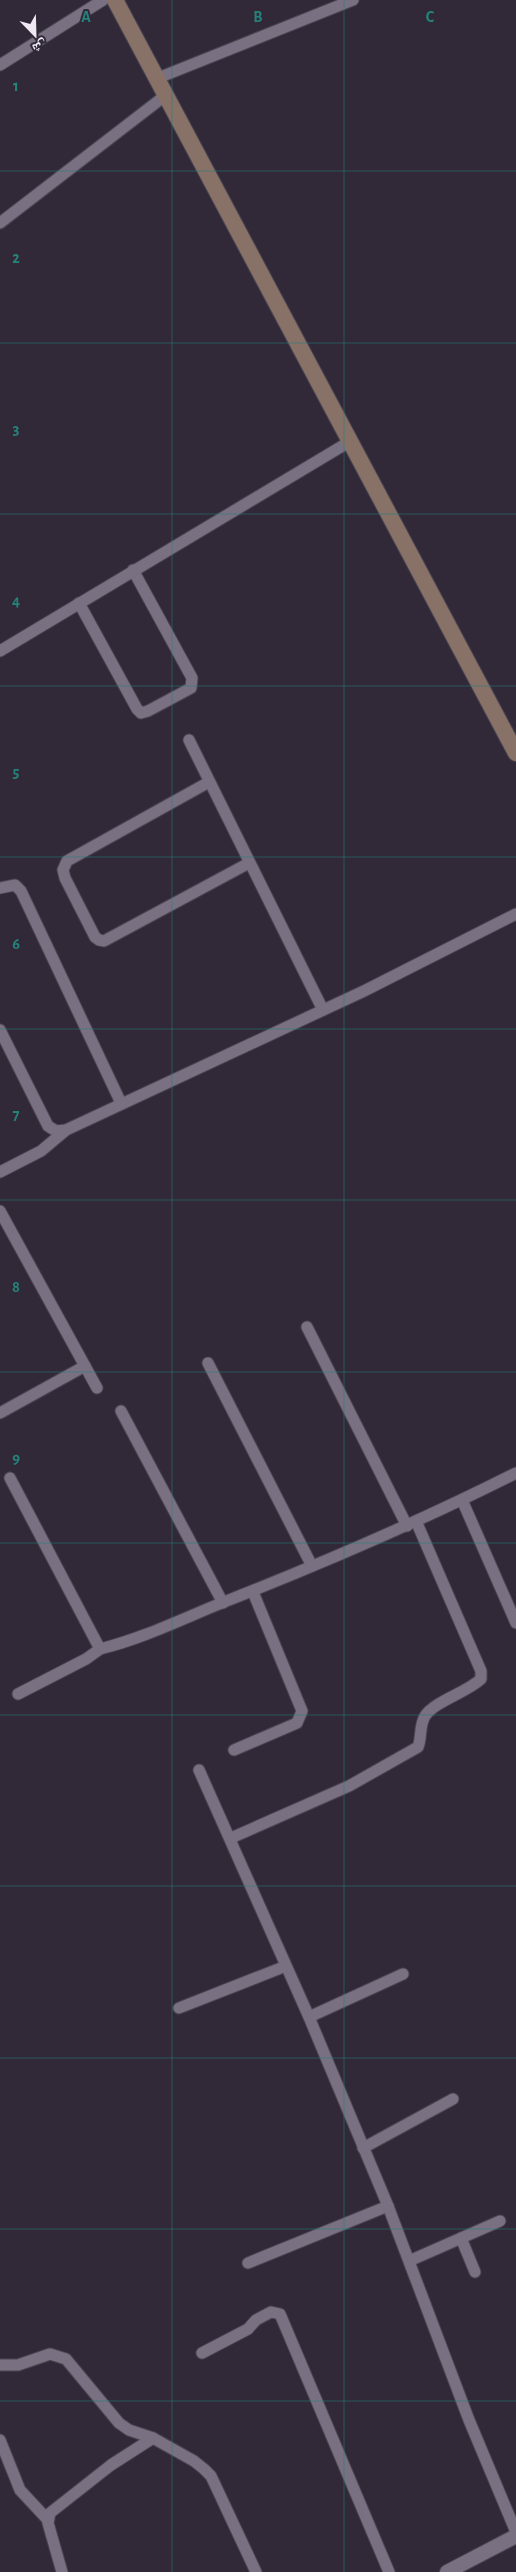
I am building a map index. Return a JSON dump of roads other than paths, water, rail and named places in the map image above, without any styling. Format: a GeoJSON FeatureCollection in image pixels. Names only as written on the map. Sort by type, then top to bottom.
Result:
{"type":"FeatureCollection","features":[{"type":"Feature","properties":{"kind":"main road"},"geometry":{"type":"LineString","coordinates":[[115,0],[516,753]]}},
{"type":"Feature","properties":{"kind":"street"},"geometry":{"type":"LineString","coordinates":[[0,65],[103,0]]}},
{"type":"Feature","properties":{"kind":"street"},"geometry":{"type":"LineString","coordinates":[[158,78],[353,0]]}},
{"type":"Feature","properties":{"kind":"street"},"geometry":{"type":"LineString","coordinates":[[0,223],[166,95]]}},
{"type":"Feature","properties":{"kind":"street"},"geometry":{"type":"LineString","coordinates":[[0,651],[349,442]]}},
{"type":"Feature","properties":{"kind":"street"},"geometry":{"type":"LineString","coordinates":[[79,603],[137,709],[141,713],[191,688],[192,678],[133,570]]}},
{"type":"Feature","properties":{"kind":"street"},"geometry":{"type":"LineString","coordinates":[[189,740],[322,1010]]}},
{"type":"Feature","properties":{"kind":"street"},"geometry":{"type":"LineString","coordinates":[[209,782],[67,861],[63,870],[65,878],[96,937],[99,940],[104,940],[249,863]]}},
{"type":"Feature","properties":{"kind":"street"},"geometry":{"type":"LineString","coordinates":[[0,888],[15,885],[21,891],[121,1103]]}},
{"type":"Feature","properties":{"kind":"street"},"geometry":{"type":"LineString","coordinates":[[0,1172],[41,1151],[66,1130],[322,1010],[516,914]]}},
{"type":"Feature","properties":{"kind":"street"},"geometry":{"type":"LineString","coordinates":[[0,1030],[48,1126],[56,1131],[66,1130]]}},
{"type":"Feature","properties":{"kind":"street"},"geometry":{"type":"LineString","coordinates":[[0,1211],[97,1388]]}},
{"type":"Feature","properties":{"kind":"street"},"geometry":{"type":"LineString","coordinates":[[231,1838],[348,1786],[418,1747],[421,1723],[426,1714],[472,1687],[481,1679],[481,1672],[412,1523],[307,1327]]}},
{"type":"Feature","properties":{"kind":"street"},"geometry":{"type":"LineString","coordinates":[[208,1362],[312,1566]]}},
{"type":"Feature","properties":{"kind":"street"},"geometry":{"type":"LineString","coordinates":[[0,1413],[85,1366]]}},
{"type":"Feature","properties":{"kind":"street"},"geometry":{"type":"LineString","coordinates":[[121,1411],[223,1603]]}},
{"type":"Feature","properties":{"kind":"street"},"geometry":{"type":"LineString","coordinates":[[18,1694],[86,1659],[100,1649],[131,1641],[253,1592],[412,1523],[516,1473]]}},
{"type":"Feature","properties":{"kind":"street"},"geometry":{"type":"LineString","coordinates":[[10,1478],[100,1649]]}},
{"type":"Feature","properties":{"kind":"street"},"geometry":{"type":"LineString","coordinates":[[462,1500],[516,1623]]}},
{"type":"Feature","properties":{"kind":"street"},"geometry":{"type":"LineString","coordinates":[[234,1750],[296,1723],[302,1711],[253,1592]]}},
{"type":"Feature","properties":{"kind":"street"},"geometry":{"type":"LineString","coordinates":[[199,1770],[231,1838],[309,2017],[388,2206],[469,2420],[516,2534],[447,2572]]}},
{"type":"Feature","properties":{"kind":"street"},"geometry":{"type":"LineString","coordinates":[[179,2008],[286,1966]]}},
{"type":"Feature","properties":{"kind":"street"},"geometry":{"type":"LineString","coordinates":[[309,2017],[403,1974]]}},
{"type":"Feature","properties":{"kind":"street"},"geometry":{"type":"LineString","coordinates":[[363,2148],[453,2099]]}},
{"type":"Feature","properties":{"kind":"street"},"geometry":{"type":"LineString","coordinates":[[248,2263],[388,2206]]}},
{"type":"Feature","properties":{"kind":"street"},"geometry":{"type":"LineString","coordinates":[[409,2261],[500,2221]]}},
{"type":"Feature","properties":{"kind":"street"},"geometry":{"type":"LineString","coordinates":[[461,2238],[475,2272]]}},
{"type":"Feature","properties":{"kind":"street"},"geometry":{"type":"LineString","coordinates":[[202,2353],[248,2329],[256,2320],[271,2312],[280,2314],[389,2572]]}},
{"type":"Feature","properties":{"kind":"street"},"geometry":{"type":"LineString","coordinates":[[0,2364],[18,2365],[50,2354],[66,2359],[119,2423],[129,2430],[153,2438],[194,2460],[211,2476],[256,2572]]}},
{"type":"Feature","properties":{"kind":"street"},"geometry":{"type":"LineString","coordinates":[[47,2519],[63,2501],[111,2465],[153,2438]]}},
{"type":"Feature","properties":{"kind":"street"},"geometry":{"type":"LineString","coordinates":[[0,2440],[20,2490],[47,2519],[62,2572]]}}]}
